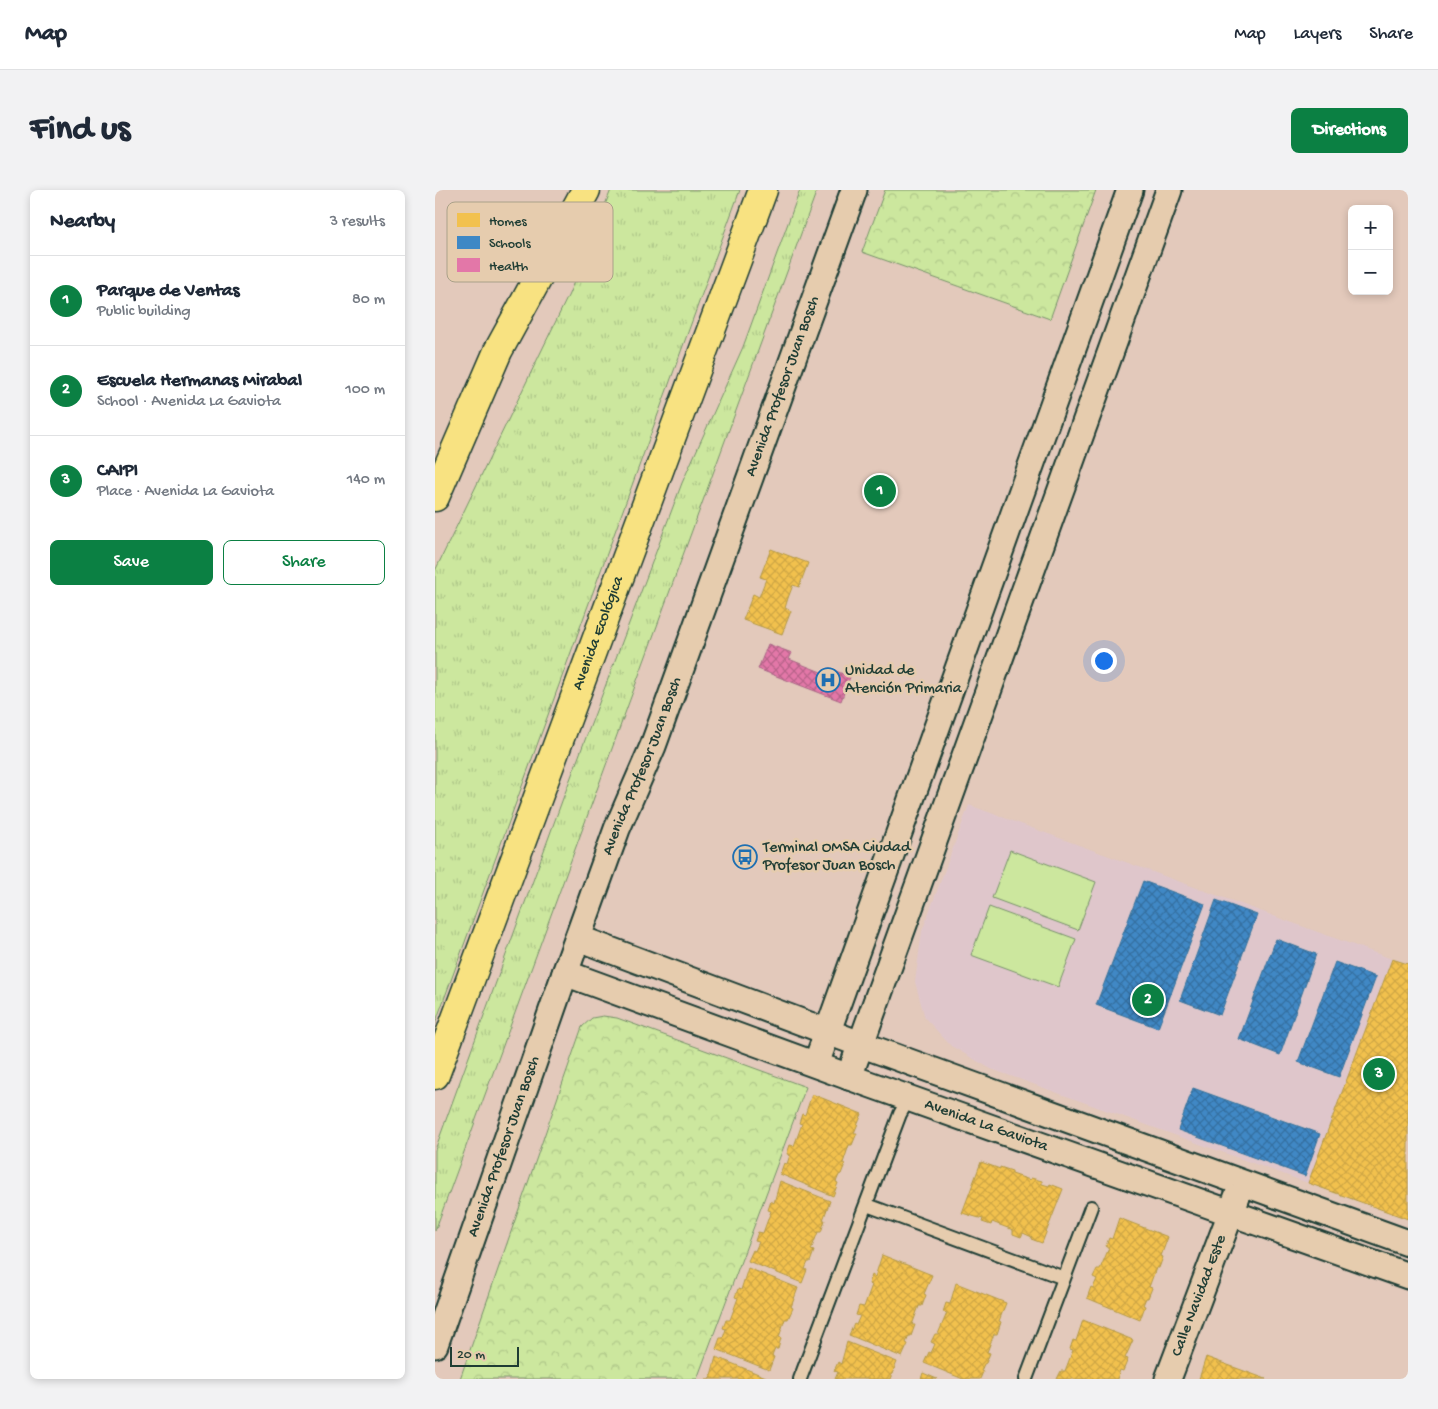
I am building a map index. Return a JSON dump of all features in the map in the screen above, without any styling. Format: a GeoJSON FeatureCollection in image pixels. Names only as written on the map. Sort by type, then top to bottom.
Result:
{"type":"FeatureCollection","features":[{"type":"Feature","properties":{"kind":"main road"},"geometry":{"type":"LineString","coordinates":[[579,202],[586,190]]}},
{"type":"Feature","properties":{"kind":"main road","name":"Avenida Ecológica"},"geometry":{"type":"LineString","coordinates":[[435,1075],[763,190]]}},
{"type":"Feature","properties":{"kind":"main road"},"geometry":{"type":"LineString","coordinates":[[435,497],[498,351],[536,282]]}},
{"type":"Feature","properties":{"kind":"street","name":"Avenida Profesor Juan Bosch"},"geometry":{"type":"LineString","coordinates":[[435,1345],[617,828],[653,746],[854,190]]}},
{"type":"Feature","properties":{"kind":"street"},"geometry":{"type":"LineString","coordinates":[[816,1064],[1130,190]]}},
{"type":"Feature","properties":{"kind":"street"},"geometry":{"type":"LineString","coordinates":[[849,1077],[1169,190]]}},
{"type":"Feature","properties":{"kind":"street","name":"Avenida La Gaviota"},"geometry":{"type":"LineString","coordinates":[[578,938],[826,1032],[1408,1243]]}},
{"type":"Feature","properties":{"kind":"street","name":"Avenida La Gaviota"},"geometry":{"type":"LineString","coordinates":[[565,973],[849,1077],[1408,1276]]}},
{"type":"Feature","properties":{"kind":"street","name":"Calle Navidad Este"},"geometry":{"type":"LineString","coordinates":[[1168,1379],[1243,1184]]}},
{"type":"Feature","properties":{"kind":"lane"},"geometry":{"type":"LineString","coordinates":[[799,1379],[867,1205],[900,1114],[909,1098]]}},
{"type":"Feature","properties":{"kind":"lane"},"geometry":{"type":"LineString","coordinates":[[867,1205],[1064,1278]]}},
{"type":"Feature","properties":{"kind":"lane"},"geometry":{"type":"LineString","coordinates":[[1026,1379],[1091,1207]]}},
{"type":"Feature","properties":{"kind":"shaded area"},"geometry":{"type":"Polygon","coordinates":[[[969,805],[1392,959],[1308,1183],[991,1069],[951,1046],[925,1018],[915,982],[922,931],[969,805]]]}},
{"type":"Feature","properties":{"kind":"green space"},"geometry":{"type":"Polygon","coordinates":[[[611,190],[740,190],[435,1024],[435,571],[574,282],[613,282],[613,202],[606,202],[611,190]]]}},
{"type":"Feature","properties":{"kind":"green space"},"geometry":{"type":"Polygon","coordinates":[[[800,190],[817,190],[435,1231],[435,1150],[562,801],[682,483],[743,347],[800,190]]]}},
{"type":"Feature","properties":{"kind":"green space"},"geometry":{"type":"Polygon","coordinates":[[[885,190],[1096,190],[1050,319],[862,252],[885,190]]]}},
{"type":"Feature","properties":{"kind":"green space"},"geometry":{"type":"Polygon","coordinates":[[[1010,850],[1096,882],[1078,930],[992,898],[1010,850]]]}},
{"type":"Feature","properties":{"kind":"green space"},"geometry":{"type":"Polygon","coordinates":[[[989,907],[1076,939],[1058,987],[971,955],[989,907]]]}},
{"type":"Feature","properties":{"kind":"green space"},"geometry":{"type":"Polygon","coordinates":[[[603,1016],[617,1018],[806,1087],[697,1379],[460,1379],[582,1027],[592,1018],[603,1016]]]}},
{"type":"Feature","properties":{"kind":"building: Homes"},"geometry":{"type":"Polygon","coordinates":[[[771,549],[808,563],[799,587],[793,585],[788,598],[785,608],[791,611],[782,634],[743,620],[753,594],[759,597],[766,579],[760,577],[771,549]]]}},
{"type":"Feature","properties":{"kind":"building: Homes"},"geometry":{"type":"Polygon","coordinates":[[[1392,959],[1408,964],[1408,1219],[1308,1183],[1392,959]]]}},
{"type":"Feature","properties":{"kind":"building: Homes"},"geometry":{"type":"Polygon","coordinates":[[[812,1094],[862,1114],[854,1133],[857,1133],[852,1145],[849,1145],[843,1163],[845,1164],[836,1182],[838,1183],[833,1196],[780,1174],[784,1163],[787,1164],[790,1155],[787,1154],[790,1145],[794,1146],[802,1124],[799,1123],[802,1114],[805,1115],[812,1094]]]}},
{"type":"Feature","properties":{"kind":"building: Homes"},"geometry":{"type":"Polygon","coordinates":[[[981,1162],[1012,1171],[1012,1174],[1030,1180],[1031,1178],[1042,1181],[1042,1184],[1049,1186],[1050,1184],[1063,1189],[1042,1243],[1031,1239],[1032,1237],[1023,1233],[1021,1237],[1013,1234],[1013,1230],[992,1222],[991,1225],[982,1222],[983,1219],[962,1213],[981,1162]]]}},
{"type":"Feature","properties":{"kind":"building: Homes"},"geometry":{"type":"Polygon","coordinates":[[[780,1181],[830,1201],[821,1232],[818,1232],[811,1250],[814,1251],[805,1269],[807,1270],[802,1283],[748,1261],[759,1242],[755,1241],[758,1232],[763,1233],[771,1211],[768,1210],[771,1201],[774,1203],[780,1181]]]}},
{"type":"Feature","properties":{"kind":"building: Homes"},"geometry":{"type":"Polygon","coordinates":[[[1119,1218],[1168,1237],[1159,1268],[1156,1268],[1149,1287],[1152,1288],[1143,1305],[1145,1306],[1140,1320],[1087,1298],[1091,1287],[1093,1288],[1097,1279],[1093,1277],[1097,1269],[1100,1269],[1109,1248],[1106,1246],[1109,1238],[1112,1239],[1119,1218]]]}},
{"type":"Feature","properties":{"kind":"building: Homes"},"geometry":{"type":"Polygon","coordinates":[[[882,1255],[932,1275],[924,1294],[926,1295],[922,1306],[919,1306],[912,1325],[915,1325],[906,1343],[908,1344],[902,1357],[849,1335],[860,1316],[856,1315],[859,1306],[864,1307],[872,1285],[869,1284],[872,1275],[875,1277],[882,1255]]]}},
{"type":"Feature","properties":{"kind":"building: Homes"},"geometry":{"type":"Polygon","coordinates":[[[748,1268],[798,1288],[791,1307],[793,1308],[788,1319],[785,1319],[779,1337],[781,1338],[778,1349],[775,1349],[772,1356],[774,1357],[769,1370],[716,1349],[720,1338],[723,1338],[726,1329],[723,1328],[726,1320],[730,1320],[738,1298],[735,1297],[738,1289],[741,1290],[748,1268]]]}},
{"type":"Feature","properties":{"kind":"building: Homes"},"geometry":{"type":"Polygon","coordinates":[[[956,1283],[1006,1303],[999,1321],[1001,1322],[997,1334],[994,1334],[987,1352],[990,1353],[981,1371],[983,1372],[980,1379],[963,1379],[924,1363],[935,1344],[931,1342],[935,1334],[938,1334],[947,1313],[943,1312],[946,1303],[950,1304],[956,1283]]]}},
{"type":"Feature","properties":{"kind":"building: Homes"},"geometry":{"type":"Polygon","coordinates":[[[1083,1320],[1133,1340],[1125,1358],[1128,1359],[1123,1371],[1120,1370],[1117,1379],[1057,1379],[1061,1371],[1065,1371],[1073,1350],[1070,1349],[1073,1340],[1076,1341],[1083,1320]]]}},
{"type":"Feature","properties":{"kind":"building: Homes"},"geometry":{"type":"Polygon","coordinates":[[[847,1342],[897,1362],[890,1379],[835,1379],[838,1372],[834,1371],[838,1362],[841,1364],[847,1342]]]}},
{"type":"Feature","properties":{"kind":"building: Homes"},"geometry":{"type":"Polygon","coordinates":[[[716,1357],[766,1377],[765,1379],[710,1379],[716,1357]]]}},
{"type":"Feature","properties":{"kind":"building: Homes"},"geometry":{"type":"Polygon","coordinates":[[[1206,1357],[1266,1379],[1199,1379],[1206,1357]]]}},
{"type":"Feature","properties":{"kind":"building: Homes"},"geometry":{"type":"Polygon","coordinates":[[[923,1373],[937,1379],[921,1379],[923,1373]]]}},
{"type":"Feature","properties":{"kind":"building: Schools"},"geometry":{"type":"Polygon","coordinates":[[[1143,881],[1205,904],[1158,1028],[1096,1005],[1143,881]]]}},
{"type":"Feature","properties":{"kind":"building: Schools"},"geometry":{"type":"Polygon","coordinates":[[[1216,900],[1257,915],[1220,1015],[1180,1000],[1216,900]]]}},
{"type":"Feature","properties":{"kind":"building: Schools"},"geometry":{"type":"Polygon","coordinates":[[[1276,939],[1316,954],[1280,1055],[1239,1039],[1276,939]]]}},
{"type":"Feature","properties":{"kind":"building: Schools"},"geometry":{"type":"Polygon","coordinates":[[[1335,962],[1376,977],[1339,1077],[1298,1062],[1335,962]]]}},
{"type":"Feature","properties":{"kind":"building: Schools"},"geometry":{"type":"Polygon","coordinates":[[[1193,1088],[1320,1134],[1305,1176],[1178,1130],[1193,1088]]]}},
{"type":"Feature","properties":{"kind":"building: Health"},"geometry":{"type":"Polygon","coordinates":[[[768,644],[792,653],[789,659],[806,666],[826,674],[829,668],[850,677],[841,701],[758,669],[768,644]]]}},
{"type":"Feature","properties":{"kind":"place","name":"Parque de Ventas"},"geometry":{"type":"Point","coordinates":[880,491]}},
{"type":"Feature","properties":{"kind":"place","name":"Unidad de Atención Primaria"},"geometry":{"type":"Point","coordinates":[828,680]}},
{"type":"Feature","properties":{"kind":"place","name":"Terminal OMSA Ciudad Profesor Juan Bosch"},"geometry":{"type":"Point","coordinates":[745,857]}},
{"type":"Feature","properties":{"kind":"place","name":"Escuela Hermanas Mirabal"},"geometry":{"type":"Point","coordinates":[1148,1000]}},
{"type":"Feature","properties":{"kind":"place","name":"CAIPI"},"geometry":{"type":"Point","coordinates":[1379,1074]}}]}
